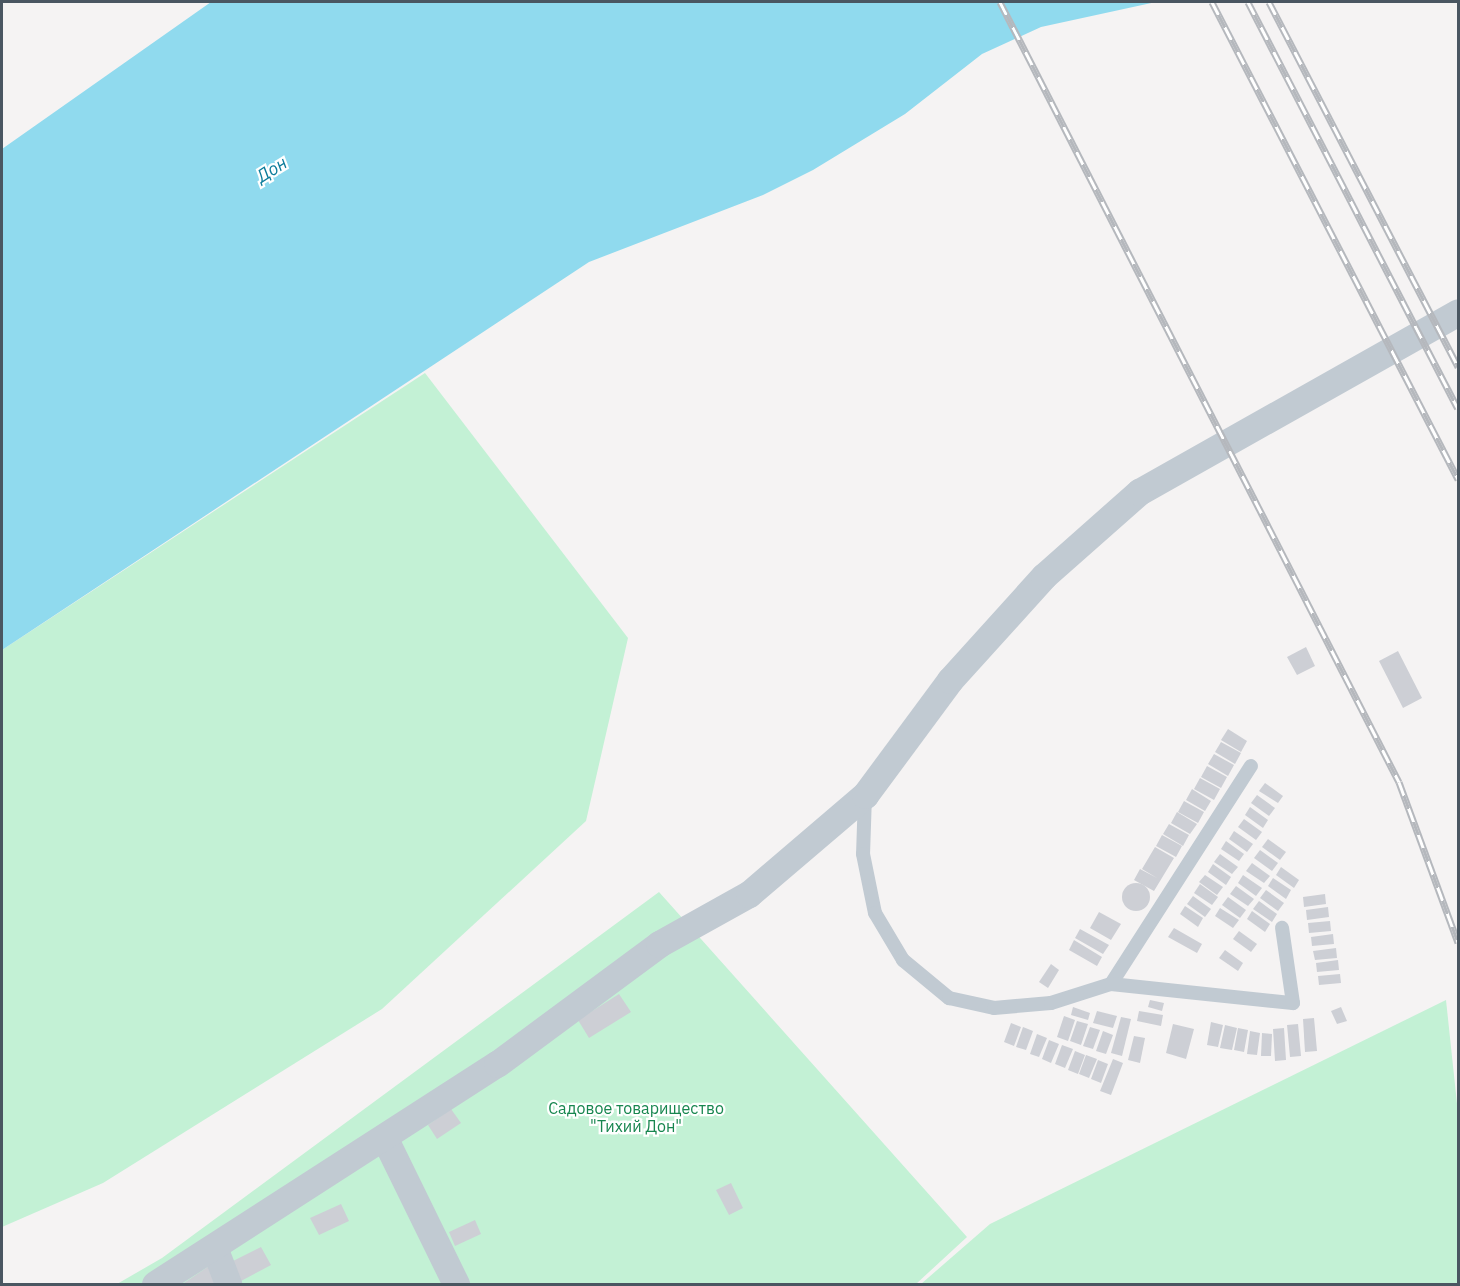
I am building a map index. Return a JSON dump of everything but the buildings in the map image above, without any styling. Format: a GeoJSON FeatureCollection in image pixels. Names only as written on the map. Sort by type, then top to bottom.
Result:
{"type":"FeatureCollection","features":[{"type":"Feature","properties":{"kind":"street"},"geometry":{"type":"LineString","coordinates":[[155,1284],[497,1064],[659,944],[749,894],[865,795],[950,680],[1044,576],[1139,492],[1458,312]]}},
{"type":"Feature","properties":{"kind":"street"},"geometry":{"type":"LineString","coordinates":[[384,1137],[456,1284]]}},
{"type":"Feature","properties":{"kind":"street"},"geometry":{"type":"LineString","coordinates":[[214,1247],[228,1284]]}},
{"type":"Feature","properties":{"kind":"lane"},"geometry":{"type":"LineString","coordinates":[[1111,984],[1251,766]]}},
{"type":"Feature","properties":{"kind":"lane"},"geometry":{"type":"LineString","coordinates":[[865,795],[863,854],[875,914],[903,960],[949,998],[993,1008],[1051,1003],[1111,984],[1293,1003],[1282,928]]}},
{"type":"Feature","properties":{"kind":"green space"},"geometry":{"type":"Polygon","coordinates":[[[425,373],[628,638],[586,821],[382,1009],[103,1183],[2,1227],[2,650],[425,373]]]}},
{"type":"Feature","properties":{"kind":"green space","name":"Садовое товарищество \"Тихий Дон\""},"geometry":{"type":"Polygon","coordinates":[[[659,892],[967,1237],[916,1284],[117,1284],[162,1258],[659,892]]]}},
{"type":"Feature","properties":{"kind":"green space"},"geometry":{"type":"Polygon","coordinates":[[[1446,1000],[1458,1113],[1458,1284],[921,1284],[990,1224],[1446,1000]]]}},
{"type":"Feature","properties":{"kind":"water","name":"Дон"},"geometry":{"type":"Polygon","coordinates":[[[211,2],[1156,2],[1041,27],[982,54],[905,114],[813,170],[763,195],[589,262],[2,650],[2,149],[211,2]]]}},
{"type":"Feature","properties":{"kind":"railway"},"geometry":{"type":"LineString","coordinates":[[1000,2],[1399,782],[1458,942]]}},
{"type":"Feature","properties":{"kind":"railway"},"geometry":{"type":"LineString","coordinates":[[1212,2],[1458,479]]}},
{"type":"Feature","properties":{"kind":"railway"},"geometry":{"type":"LineString","coordinates":[[1248,2],[1458,408]]}},
{"type":"Feature","properties":{"kind":"railway"},"geometry":{"type":"LineString","coordinates":[[1269,2],[1458,367]]}}]}
